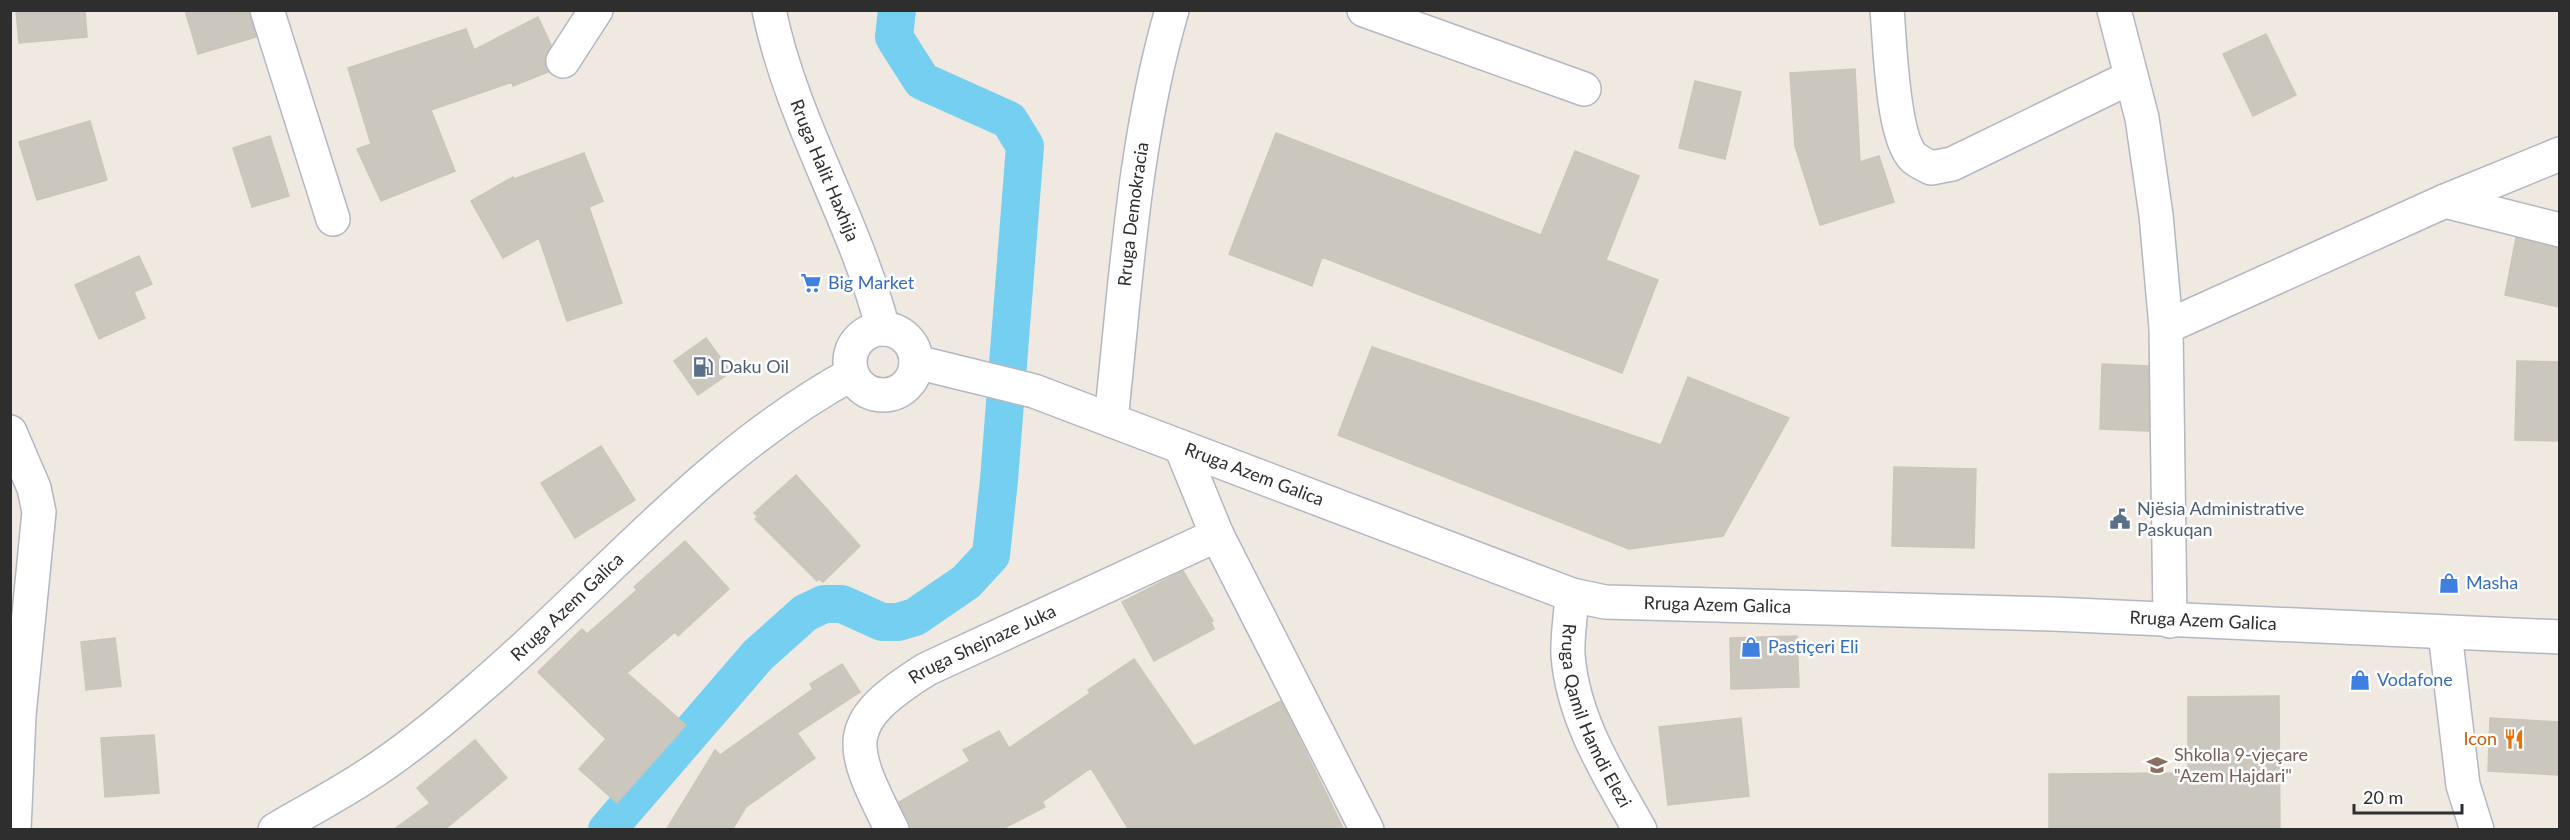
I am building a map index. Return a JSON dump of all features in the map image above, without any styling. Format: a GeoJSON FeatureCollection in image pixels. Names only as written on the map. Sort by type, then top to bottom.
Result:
{"type":"FeatureCollection","features":[{"type":"Feature","properties":{"kind":"street"},"geometry":{"type":"LineString","coordinates":[[267,10],[333,219]]}},
{"type":"Feature","properties":{"kind":"street"},"geometry":{"type":"LineString","coordinates":[[563,61],[596,10]]}},
{"type":"Feature","properties":{"kind":"street","name":"Rruga Halit Haxhija"},"geometry":{"type":"LineString","coordinates":[[769,10],[787,80],[862,263],[883,329]]}},
{"type":"Feature","properties":{"kind":"street","name":"Rruga Demokracia"},"geometry":{"type":"LineString","coordinates":[[1111,420],[1142,136],[1154,70],[1172,10]]}},
{"type":"Feature","properties":{"kind":"street"},"geometry":{"type":"LineString","coordinates":[[1364,10],[1584,88]]}},
{"type":"Feature","properties":{"kind":"street"},"geometry":{"type":"LineString","coordinates":[[1887,10],[1896,103],[1903,139],[1913,157],[1930,168],[1952,164],[2131,77]]}},
{"type":"Feature","properties":{"kind":"street"},"geometry":{"type":"LineString","coordinates":[[2114,10],[2142,118],[2156,215],[2166,327],[2170,621]]}},
{"type":"Feature","properties":{"kind":"street"},"geometry":{"type":"LineString","coordinates":[[2166,327],[2445,201],[2559,154]]}},
{"type":"Feature","properties":{"kind":"street"},"geometry":{"type":"LineString","coordinates":[[2445,201],[2559,230]]}},
{"type":"Feature","properties":{"kind":"street"},"geometry":{"type":"LineString","coordinates":[[883,329],[903,335],[915,352],[916,362],[914,373],[900,391],[878,395],[867,391],[852,374],[850,364],[856,344],[863,336],[883,329]]}},
{"type":"Feature","properties":{"kind":"street","name":"Rruga Azem Galica"},"geometry":{"type":"LineString","coordinates":[[916,362],[1034,391],[1572,595],[1633,605],[2053,615],[2559,637]]}},
{"type":"Feature","properties":{"kind":"street","name":"Rruga Azem Galica"},"geometry":{"type":"LineString","coordinates":[[275,830],[364,777],[409,746],[477,690],[713,471],[780,417],[852,374]]}},
{"type":"Feature","properties":{"kind":"street"},"geometry":{"type":"LineString","coordinates":[[10,432],[34,488],[39,512],[20,715],[14,830]]}},
{"type":"Feature","properties":{"kind":"street"},"geometry":{"type":"LineString","coordinates":[[1181,447],[1216,536],[1367,830]]}},
{"type":"Feature","properties":{"kind":"street","name":"Rruga Shejnaze Juka"},"geometry":{"type":"LineString","coordinates":[[892,830],[860,760],[863,725],[872,711],[892,690],[927,669],[1216,536]]}},
{"type":"Feature","properties":{"kind":"street","name":"Rruga Qamil Hamdi Elezi"},"geometry":{"type":"LineString","coordinates":[[1572,595],[1568,654],[1573,688],[1594,750],[1640,830]]}},
{"type":"Feature","properties":{"kind":"street"},"geometry":{"type":"LineString","coordinates":[[2445,633],[2463,785],[2477,830]]}},
{"type":"Feature","properties":{"kind":"building"},"geometry":{"type":"Polygon","coordinates":[[[16,10],[85,10],[87,37],[19,43],[16,10]]]}},
{"type":"Feature","properties":{"kind":"building"},"geometry":{"type":"Polygon","coordinates":[[[185,10],[249,10],[256,37],[198,54],[185,10]]]}},
{"type":"Feature","properties":{"kind":"building"},"geometry":{"type":"Polygon","coordinates":[[[538,17],[551,45],[544,59],[548,72],[513,86],[512,82],[431,110],[455,171],[381,201],[357,149],[371,144],[348,68],[466,29],[474,50],[538,17]]]}},
{"type":"Feature","properties":{"kind":"building"},"geometry":{"type":"Polygon","coordinates":[[[2266,34],[2296,95],[2253,116],[2223,54],[2266,34]]]}},
{"type":"Feature","properties":{"kind":"building"},"geometry":{"type":"Polygon","coordinates":[[[1855,69],[1860,162],[1879,156],[1894,202],[1820,225],[1795,146],[1790,73],[1855,69]]]}},
{"type":"Feature","properties":{"kind":"building"},"geometry":{"type":"Polygon","coordinates":[[[1695,81],[1741,92],[1725,159],[1679,148],[1695,81]]]}},
{"type":"Feature","properties":{"kind":"building"},"geometry":{"type":"Polygon","coordinates":[[[90,121],[107,180],[37,200],[19,142],[90,121]]]}},
{"type":"Feature","properties":{"kind":"building"},"geometry":{"type":"Polygon","coordinates":[[[1276,133],[1541,235],[1575,151],[1639,176],[1606,260],[1658,280],[1622,373],[1322,257],[1312,286],[1229,254],[1276,133]]]}},
{"type":"Feature","properties":{"kind":"building"},"geometry":{"type":"Polygon","coordinates":[[[270,136],[289,196],[252,207],[233,148],[270,136]]]}},
{"type":"Feature","properties":{"kind":"building"},"geometry":{"type":"Polygon","coordinates":[[[584,153],[603,201],[589,207],[622,303],[567,321],[539,238],[503,258],[471,201],[513,177],[514,179],[584,153]]]}},
{"type":"Feature","properties":{"kind":"building"},"geometry":{"type":"Polygon","coordinates":[[[2516,238],[2559,248],[2559,307],[2505,295],[2516,238]]]}},
{"type":"Feature","properties":{"kind":"building"},"geometry":{"type":"Polygon","coordinates":[[[139,256],[152,284],[134,292],[145,318],[99,339],[75,285],[139,256]]]}},
{"type":"Feature","properties":{"kind":"building","name":"Daku Oil"},"geometry":{"type":"Polygon","coordinates":[[[706,338],[731,372],[698,395],[674,361],[706,338]]]}},
{"type":"Feature","properties":{"kind":"building"},"geometry":{"type":"Polygon","coordinates":[[[1372,347],[1661,445],[1688,377],[1789,418],[1723,536],[1629,549],[1338,435],[1372,347]]]}},
{"type":"Feature","properties":{"kind":"building"},"geometry":{"type":"Polygon","coordinates":[[[2517,361],[2559,362],[2559,441],[2515,440],[2517,361]]]}},
{"type":"Feature","properties":{"kind":"building"},"geometry":{"type":"Polygon","coordinates":[[[2102,364],[2148,366],[2149,431],[2100,429],[2102,364]]]}},
{"type":"Feature","properties":{"kind":"building"},"geometry":{"type":"Polygon","coordinates":[[[601,446],[635,500],[575,538],[541,483],[601,446]]]}},
{"type":"Feature","properties":{"kind":"building"},"geometry":{"type":"Polygon","coordinates":[[[1894,467],[1976,469],[1974,548],[1892,546],[1894,467]]]}},
{"type":"Feature","properties":{"kind":"building"},"geometry":{"type":"Polygon","coordinates":[[[796,475],[860,546],[823,582],[819,579],[817,581],[755,519],[758,517],[754,513],[796,475]]]}},
{"type":"Feature","properties":{"kind":"building"},"geometry":{"type":"Polygon","coordinates":[[[685,541],[729,589],[678,636],[675,632],[627,673],[686,725],[617,803],[579,769],[606,739],[538,672],[582,629],[587,634],[637,590],[634,587],[685,541]]]}},
{"type":"Feature","properties":{"kind":"building"},"geometry":{"type":"Polygon","coordinates":[[[1183,571],[1213,621],[1211,622],[1214,629],[1154,661],[1122,602],[1183,571]]]}},
{"type":"Feature","properties":{"kind":"building"},"geometry":{"type":"Polygon","coordinates":[[[1797,636],[1799,687],[1731,689],[1730,638],[1797,636]]]}},
{"type":"Feature","properties":{"kind":"building"},"geometry":{"type":"Polygon","coordinates":[[[115,638],[121,686],[86,690],[81,642],[115,638]]]}},
{"type":"Feature","properties":{"kind":"building"},"geometry":{"type":"Polygon","coordinates":[[[1134,659],[1194,746],[1281,701],[1344,830],[1129,830],[1091,768],[1042,802],[1045,807],[1000,830],[910,830],[899,802],[970,761],[963,750],[999,731],[1009,748],[1090,693],[1088,690],[1134,659]]]}},
{"type":"Feature","properties":{"kind":"building"},"geometry":{"type":"Polygon","coordinates":[[[842,664],[860,692],[797,733],[815,758],[746,807],[732,830],[666,830],[715,750],[720,755],[813,689],[810,684],[842,664]]]}},
{"type":"Feature","properties":{"kind":"building"},"geometry":{"type":"Polygon","coordinates":[[[2279,696],[2280,830],[2049,830],[2049,774],[2188,773],[2188,697],[2279,696]]]}},
{"type":"Feature","properties":{"kind":"building"},"geometry":{"type":"Polygon","coordinates":[[[1741,718],[1749,796],[1668,805],[1659,727],[1741,718]]]}},
{"type":"Feature","properties":{"kind":"building"},"geometry":{"type":"Polygon","coordinates":[[[2490,718],[2559,722],[2559,775],[2488,771],[2490,718]]]}},
{"type":"Feature","properties":{"kind":"building"},"geometry":{"type":"Polygon","coordinates":[[[154,735],[159,793],[105,797],[101,738],[154,735]]]}},
{"type":"Feature","properties":{"kind":"building"},"geometry":{"type":"Polygon","coordinates":[[[475,740],[507,778],[444,830],[393,830],[430,803],[417,788],[475,740]]]}},
{"type":"Feature","properties":{"kind":"waterway"},"geometry":{"type":"LineString","coordinates":[[607,830],[758,655],[805,613],[824,604],[842,604],[882,622],[898,622],[915,617],[966,582],[991,555],[1025,146],[1009,120],[922,81],[894,37],[897,10]]}},
{"type":"Feature","properties":{"kind":"place","name":"Big Market"},"geometry":{"type":"Point","coordinates":[811,283]}},
{"type":"Feature","properties":{"kind":"place","name":"Daku Oil"},"geometry":{"type":"Point","coordinates":[703,367]}},
{"type":"Feature","properties":{"kind":"place","name":"Njësia Administrative Paskuqan"},"geometry":{"type":"Point","coordinates":[2120,519]}},
{"type":"Feature","properties":{"kind":"place","name":"Masha"},"geometry":{"type":"Point","coordinates":[2449,583]}},
{"type":"Feature","properties":{"kind":"place","name":"Pastiçeri Eli"},"geometry":{"type":"Point","coordinates":[1751,647]}},
{"type":"Feature","properties":{"kind":"place","name":"Vodafone"},"geometry":{"type":"Point","coordinates":[2360,680]}},
{"type":"Feature","properties":{"kind":"place","name":"Icon"},"geometry":{"type":"Point","coordinates":[2514,739]}},
{"type":"Feature","properties":{"kind":"place","name":"Shkolla 9-vjeçare \"Azem Hajdari\""},"geometry":{"type":"Point","coordinates":[2157,765]}}]}
